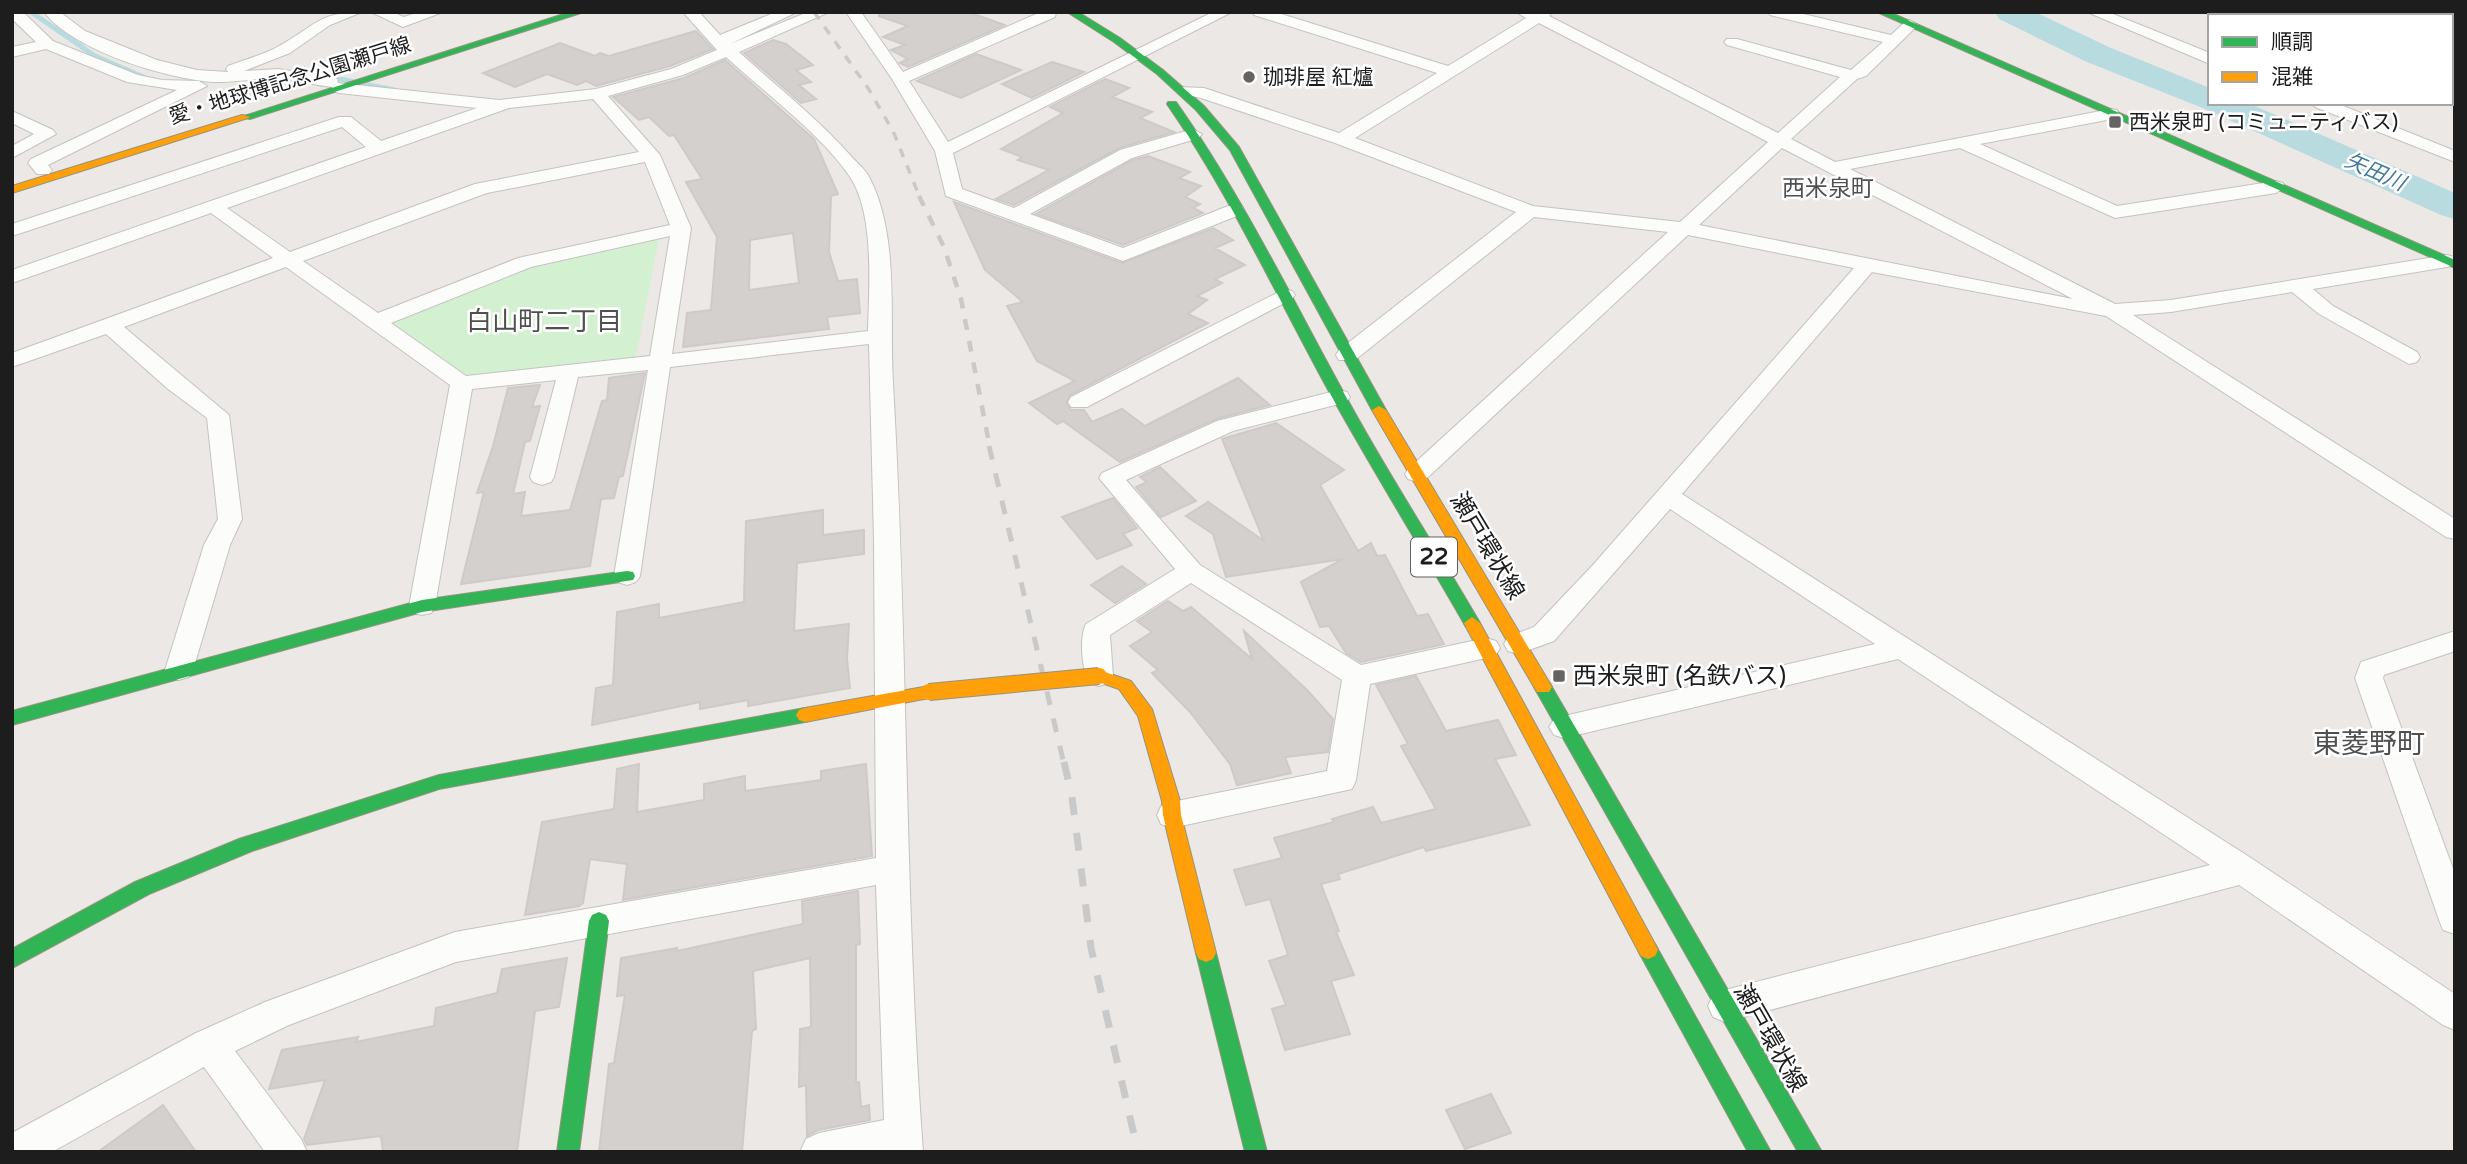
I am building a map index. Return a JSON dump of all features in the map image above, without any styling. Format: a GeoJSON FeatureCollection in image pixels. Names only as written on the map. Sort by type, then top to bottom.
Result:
{"type":"FeatureCollection","features":[{"type":"Feature","properties":{"kind":"main road","name":"愛・地球博記念公園瀬戸線"},"geometry":{"type":"LineString","coordinates":[[12,190],[552,12]]}},
{"type":"Feature","properties":{"kind":"main road","name":"愛・地球博記念公園瀬戸線"},"geometry":{"type":"LineString","coordinates":[[12,180],[580,12]]}},
{"type":"Feature","properties":{"kind":"main road","name":"瀬戸環状線"},"geometry":{"type":"LineString","coordinates":[[1071,12],[1133,59],[1173,105],[1193,134],[1285,295],[1339,397],[1486,648],[1690,1029],[1760,1152]]}},
{"type":"Feature","properties":{"kind":"main road"},"geometry":{"type":"LineString","coordinates":[[1881,12],[2451,263]]}},
{"type":"Feature","properties":{"kind":"main road","name":"瀬戸環状線"},"geometry":{"type":"LineString","coordinates":[[1048,13],[1184,90],[1213,120],[1235,149],[1347,355],[1518,644],[1811,1152]]}},
{"type":"Feature","properties":{"kind":"main road"},"geometry":{"type":"LineString","coordinates":[[12,718],[179,670],[422,606],[627,576]]}},
{"type":"Feature","properties":{"kind":"main road"},"geometry":{"type":"LineString","coordinates":[[12,959],[142,888],[246,845],[439,782],[890,698],[1098,676],[1125,685],[1146,714],[1171,801],[1172,816],[1255,1152]]}},
{"type":"Feature","properties":{"kind":"main road"},"geometry":{"type":"LineString","coordinates":[[568,1152],[599,921]]}},
{"type":"Feature","properties":{"kind":"street"},"geometry":{"type":"LineString","coordinates":[[14,12],[47,44],[133,79],[162,85],[200,86],[37,163],[43,170]]}},
{"type":"Feature","properties":{"kind":"street"},"geometry":{"type":"LineString","coordinates":[[51,12],[55,19],[80,35],[167,69],[212,77],[277,74],[461,103],[507,103],[597,94],[677,72],[790,12]]}},
{"type":"Feature","properties":{"kind":"street"},"geometry":{"type":"LineString","coordinates":[[212,77],[284,50],[319,20],[355,12]]}},
{"type":"Feature","properties":{"kind":"street"},"geometry":{"type":"LineString","coordinates":[[379,12],[403,22],[436,12]]}},
{"type":"Feature","properties":{"kind":"street"},"geometry":{"type":"LineString","coordinates":[[690,12],[723,46],[826,139],[860,177],[871,209],[880,251],[879,336],[890,698],[892,869],[903,1143],[819,1152]]}},
{"type":"Feature","properties":{"kind":"street"},"geometry":{"type":"LineString","coordinates":[[723,46],[822,12]]}},
{"type":"Feature","properties":{"kind":"street"},"geometry":{"type":"LineString","coordinates":[[853,12],[900,79],[944,150],[953,192],[1123,255],[1236,210]]}},
{"type":"Feature","properties":{"kind":"street"},"geometry":{"type":"LineString","coordinates":[[944,150],[1225,12]]}},
{"type":"Feature","properties":{"kind":"street"},"geometry":{"type":"LineString","coordinates":[[1259,12],[1451,72]]}},
{"type":"Feature","properties":{"kind":"street"},"geometry":{"type":"LineString","coordinates":[[2094,12],[2208,58]]}},
{"type":"Feature","properties":{"kind":"street"},"geometry":{"type":"LineString","coordinates":[[900,79],[1048,13]]}},
{"type":"Feature","properties":{"kind":"street"},"geometry":{"type":"LineString","coordinates":[[1787,13],[1893,40]]}},
{"type":"Feature","properties":{"kind":"street"},"geometry":{"type":"LineString","coordinates":[[1341,139],[1451,72],[1536,14],[2112,311],[2455,531]]}},
{"type":"Feature","properties":{"kind":"street"},"geometry":{"type":"LineString","coordinates":[[1732,42],[1851,75],[1860,73],[1910,25]]}},
{"type":"Feature","properties":{"kind":"street"},"geometry":{"type":"LineString","coordinates":[[12,51],[47,44]]}},
{"type":"Feature","properties":{"kind":"street"},"geometry":{"type":"LineString","coordinates":[[1417,474],[1851,75]]}},
{"type":"Feature","properties":{"kind":"street"},"geometry":{"type":"LineString","coordinates":[[1184,90],[1204,93],[1341,139],[1530,211],[1682,228],[1866,266],[2112,311],[2171,306],[2451,263]]}},
{"type":"Feature","properties":{"kind":"street"},"geometry":{"type":"LineString","coordinates":[[597,94],[651,155],[681,228],[627,576]]}},
{"type":"Feature","properties":{"kind":"street"},"geometry":{"type":"LineString","coordinates":[[12,277],[507,103]]}},
{"type":"Feature","properties":{"kind":"street"},"geometry":{"type":"LineString","coordinates":[[2327,105],[2455,158]]}},
{"type":"Feature","properties":{"kind":"street"},"geometry":{"type":"LineString","coordinates":[[1835,167],[2111,114]]}},
{"type":"Feature","properties":{"kind":"street"},"geometry":{"type":"LineString","coordinates":[[12,116],[47,134],[12,153]]}},
{"type":"Feature","properties":{"kind":"street"},"geometry":{"type":"LineString","coordinates":[[12,230],[345,121],[380,149]]}},
{"type":"Feature","properties":{"kind":"street"},"geometry":{"type":"LineString","coordinates":[[1015,215],[1126,154],[1193,134]]}},
{"type":"Feature","properties":{"kind":"street"},"geometry":{"type":"LineString","coordinates":[[1963,143],[2115,212],[2276,187]]}},
{"type":"Feature","properties":{"kind":"street"},"geometry":{"type":"LineString","coordinates":[[12,361],[482,188],[651,155]]}},
{"type":"Feature","properties":{"kind":"street"},"geometry":{"type":"LineString","coordinates":[[213,206],[462,383],[879,336]]}},
{"type":"Feature","properties":{"kind":"street"},"geometry":{"type":"LineString","coordinates":[[1347,355],[1530,211]]}},
{"type":"Feature","properties":{"kind":"street"},"geometry":{"type":"LineString","coordinates":[[375,322],[525,262],[681,228]]}},
{"type":"Feature","properties":{"kind":"street"},"geometry":{"type":"LineString","coordinates":[[1518,644],[1544,634],[1866,266]]}},
{"type":"Feature","properties":{"kind":"street"},"geometry":{"type":"LineString","coordinates":[[2297,286],[2326,310],[2409,357]]}},
{"type":"Feature","properties":{"kind":"street"},"geometry":{"type":"LineString","coordinates":[[1079,402],[1285,295]]}},
{"type":"Feature","properties":{"kind":"street"},"geometry":{"type":"LineString","coordinates":[[110,326],[176,384],[218,415],[221,464],[230,519],[217,545],[179,670]]}},
{"type":"Feature","properties":{"kind":"street"},"geometry":{"type":"LineString","coordinates":[[542,477],[569,371]]}},
{"type":"Feature","properties":{"kind":"street"},"geometry":{"type":"LineString","coordinates":[[422,606],[462,383]]}},
{"type":"Feature","properties":{"kind":"street"},"geometry":{"type":"LineString","coordinates":[[1339,397],[1225,426],[1111,478],[1191,571],[1357,676],[1486,648]]}},
{"type":"Feature","properties":{"kind":"street"},"geometry":{"type":"LineString","coordinates":[[1665,495],[2244,870],[2455,1014]]}},
{"type":"Feature","properties":{"kind":"street"},"geometry":{"type":"LineString","coordinates":[[1098,676],[1096,631],[1191,571]]}},
{"type":"Feature","properties":{"kind":"street"},"geometry":{"type":"LineString","coordinates":[[2455,641],[2371,670],[2369,678],[2455,919]]}},
{"type":"Feature","properties":{"kind":"street"},"geometry":{"type":"LineString","coordinates":[[1564,727],[1902,648]]}},
{"type":"Feature","properties":{"kind":"street"},"geometry":{"type":"LineString","coordinates":[[1172,816],[1341,780],[1357,676]]}},
{"type":"Feature","properties":{"kind":"street"},"geometry":{"type":"LineString","coordinates":[[15,1152],[209,1045],[277,1013],[455,947],[892,869]]}},
{"type":"Feature","properties":{"kind":"street"},"geometry":{"type":"LineString","coordinates":[[1725,1006],[2244,870]]}},
{"type":"Feature","properties":{"kind":"street"},"geometry":{"type":"LineString","coordinates":[[209,1045],[288,1152]]}},
{"type":"Feature","properties":{"kind":"green space"},"geometry":{"type":"Polygon","coordinates":[[[659,238],[636,357],[454,377],[381,324],[521,268],[659,238]]]}},
{"type":"Feature","properties":{"kind":"building"},"geometry":{"type":"Polygon","coordinates":[[[880,12],[968,12],[1005,25],[908,67],[900,63],[908,59],[891,50],[905,45],[883,37],[908,26],[879,16],[880,12]]]}},
{"type":"Feature","properties":{"kind":"building"},"geometry":{"type":"Polygon","coordinates":[[[696,31],[713,49],[670,66],[596,86],[586,81],[577,85],[547,74],[515,87],[483,73],[560,43],[595,56],[600,53],[609,56],[696,31]]]}},
{"type":"Feature","properties":{"kind":"building"},"geometry":{"type":"Polygon","coordinates":[[[773,40],[786,44],[813,65],[796,70],[811,82],[799,85],[816,99],[801,103],[744,53],[773,40]]]}},
{"type":"Feature","properties":{"kind":"building"},"geometry":{"type":"Polygon","coordinates":[[[976,54],[1021,70],[961,98],[917,81],[976,54]]]}},
{"type":"Feature","properties":{"kind":"building"},"geometry":{"type":"Polygon","coordinates":[[[725,60],[814,139],[838,194],[831,196],[829,252],[838,281],[857,279],[860,313],[827,317],[829,329],[683,347],[687,313],[711,310],[717,237],[686,182],[702,179],[674,135],[669,136],[649,117],[639,120],[613,97],[684,78],[725,60]],[[793,233],[750,240],[749,290],[799,283],[793,233]]]}},
{"type":"Feature","properties":{"kind":"building"},"geometry":{"type":"Polygon","coordinates":[[[1052,62],[1084,72],[1032,98],[1002,84],[1052,62]]]}},
{"type":"Feature","properties":{"kind":"building"},"geometry":{"type":"Polygon","coordinates":[[[1105,79],[1129,88],[1112,97],[1152,112],[1140,118],[1174,132],[1119,148],[1014,205],[996,199],[1049,170],[1018,160],[1022,157],[1001,149],[1063,113],[1050,107],[1105,79]]]}},
{"type":"Feature","properties":{"kind":"building"},"geometry":{"type":"Polygon","coordinates":[[[1148,156],[1190,172],[1179,178],[1201,186],[1185,197],[1200,204],[1193,208],[1203,213],[1123,245],[1036,214],[1133,160],[1148,156]]]}},
{"type":"Feature","properties":{"kind":"building"},"geometry":{"type":"Polygon","coordinates":[[[954,202],[1122,263],[1213,228],[1233,240],[1215,248],[1245,265],[1215,279],[1222,283],[1197,296],[1207,300],[1188,314],[1208,323],[1070,395],[1066,403],[1071,410],[1084,410],[1092,422],[1122,409],[1145,426],[1238,378],[1270,405],[1216,419],[1120,462],[1063,421],[1057,424],[1029,403],[1075,381],[1037,361],[1007,306],[1023,302],[985,270],[954,202]]]}},
{"type":"Feature","properties":{"kind":"building"},"geometry":{"type":"Polygon","coordinates":[[[645,373],[623,476],[619,477],[614,498],[601,499],[590,566],[461,584],[484,492],[477,493],[508,388],[540,385],[532,407],[540,406],[530,441],[525,442],[513,494],[525,492],[521,516],[570,510],[602,401],[607,400],[609,378],[645,373]]]}},
{"type":"Feature","properties":{"kind":"building"},"geometry":{"type":"Polygon","coordinates":[[[1276,423],[1344,470],[1320,485],[1358,551],[1371,543],[1377,556],[1385,555],[1417,616],[1428,614],[1444,644],[1361,662],[1346,653],[1329,626],[1320,627],[1301,582],[1343,559],[1226,577],[1213,534],[1186,516],[1208,502],[1264,541],[1222,439],[1276,423]]]}},
{"type":"Feature","properties":{"kind":"building"},"geometry":{"type":"Polygon","coordinates":[[[1160,467],[1196,501],[1161,517],[1136,487],[1147,482],[1140,477],[1160,467]]]}},
{"type":"Feature","properties":{"kind":"building"},"geometry":{"type":"Polygon","coordinates":[[[1113,498],[1137,528],[1123,534],[1132,545],[1097,559],[1062,517],[1113,498]]]}},
{"type":"Feature","properties":{"kind":"building"},"geometry":{"type":"Polygon","coordinates":[[[823,510],[823,535],[864,530],[864,554],[797,563],[794,631],[849,624],[847,659],[850,688],[748,706],[748,700],[700,709],[700,702],[592,725],[596,688],[613,685],[617,612],[659,604],[659,618],[744,602],[746,521],[823,510]]]}},
{"type":"Feature","properties":{"kind":"building"},"geometry":{"type":"Polygon","coordinates":[[[1122,566],[1146,584],[1115,603],[1091,585],[1122,566]]]}},
{"type":"Feature","properties":{"kind":"building"},"geometry":{"type":"Polygon","coordinates":[[[1168,601],[1183,611],[1191,607],[1252,659],[1244,631],[1308,691],[1333,719],[1328,752],[1285,757],[1291,773],[1237,785],[1230,764],[1190,712],[1152,673],[1158,670],[1130,646],[1152,632],[1137,621],[1168,601]]]}},
{"type":"Feature","properties":{"kind":"building"},"geometry":{"type":"Polygon","coordinates":[[[1416,676],[1446,731],[1498,720],[1516,755],[1495,759],[1530,825],[1426,851],[1424,847],[1338,874],[1340,879],[1321,884],[1339,931],[1336,932],[1354,975],[1331,981],[1350,1034],[1285,1050],[1272,1009],[1286,1005],[1269,961],[1288,955],[1270,899],[1246,905],[1234,870],[1282,858],[1274,838],[1334,822],[1332,819],[1373,807],[1381,823],[1436,809],[1401,746],[1408,744],[1376,685],[1416,676]]]}},
{"type":"Feature","properties":{"kind":"building"},"geometry":{"type":"Polygon","coordinates":[[[639,764],[637,812],[704,800],[704,784],[745,776],[745,791],[821,780],[821,771],[866,764],[872,856],[623,900],[627,864],[590,859],[583,903],[579,906],[525,915],[542,822],[614,809],[617,769],[639,764]]]}},
{"type":"Feature","properties":{"kind":"building"},"geometry":{"type":"Polygon","coordinates":[[[858,891],[860,944],[856,945],[856,1083],[859,1082],[861,1107],[869,1105],[870,1120],[818,1130],[807,1136],[806,1085],[799,1087],[800,1029],[811,1027],[810,958],[753,971],[756,1029],[752,1031],[742,1152],[599,1152],[609,1064],[614,1063],[625,995],[617,996],[621,958],[677,948],[677,951],[803,924],[802,901],[858,891]]]}},
{"type":"Feature","properties":{"kind":"building"},"geometry":{"type":"Polygon","coordinates":[[[567,958],[559,1007],[535,1011],[517,1152],[383,1152],[381,1136],[307,1145],[304,1139],[325,1080],[269,1089],[282,1050],[358,1037],[356,1042],[434,1026],[436,1008],[497,993],[502,969],[567,958]]]}},
{"type":"Feature","properties":{"kind":"building"},"geometry":{"type":"Polygon","coordinates":[[[1491,1094],[1511,1133],[1465,1149],[1446,1110],[1491,1094]]]}},
{"type":"Feature","properties":{"kind":"building"},"geometry":{"type":"Polygon","coordinates":[[[163,1105],[196,1152],[98,1152],[163,1105]]]}},
{"type":"Feature","properties":{"kind":"waterway"},"geometry":{"type":"LineString","coordinates":[[31,12],[95,56],[148,79]]}},
{"type":"Feature","properties":{"kind":"waterway","name":"矢田川"},"geometry":{"type":"LineString","coordinates":[[2010,12],[2099,55],[2208,99]]}},
{"type":"Feature","properties":{"kind":"waterway"},"geometry":{"type":"LineString","coordinates":[[325,76],[394,90]]}},
{"type":"Feature","properties":{"kind":"waterway","name":"矢田川"},"geometry":{"type":"LineString","coordinates":[[2223,105],[2455,207]]}},
{"type":"Feature","properties":{"kind":"railway"},"geometry":{"type":"LineString","coordinates":[[814,12],[868,88],[893,131],[920,198]]}},
{"type":"Feature","properties":{"kind":"railway"},"geometry":{"type":"LineString","coordinates":[[919,196],[944,247],[961,299],[990,448]]}},
{"type":"Feature","properties":{"kind":"railway"},"geometry":{"type":"LineString","coordinates":[[989,446],[1064,764]]}},
{"type":"Feature","properties":{"kind":"railway"},"geometry":{"type":"LineString","coordinates":[[1064,762],[1072,797],[1091,948],[1138,1152]]}},
{"type":"Feature","properties":{"kind":"traffic: fast"},"geometry":{"type":"LineString","coordinates":[[246,117],[580,12]]}},
{"type":"Feature","properties":{"kind":"traffic: fast"},"geometry":{"type":"LineString","coordinates":[[1071,12],[1117,40],[1160,72],[1200,108],[1235,149],[1379,410]]}},
{"type":"Feature","properties":{"kind":"traffic: fast"},"geometry":{"type":"LineString","coordinates":[[1881,12],[2455,264]]}},
{"type":"Feature","properties":{"kind":"traffic: fast"},"geometry":{"type":"LineString","coordinates":[[1172,104],[1193,134],[1288,300],[1339,397],[1472,623]]}},
{"type":"Feature","properties":{"kind":"traffic: fast"},"geometry":{"type":"LineString","coordinates":[[12,718],[422,606],[627,576]]}},
{"type":"Feature","properties":{"kind":"traffic: fast"},"geometry":{"type":"LineString","coordinates":[[1543,687],[1811,1152]]}},
{"type":"Feature","properties":{"kind":"traffic: fast"},"geometry":{"type":"LineString","coordinates":[[12,959],[142,888],[246,845],[439,782],[805,715]]}},
{"type":"Feature","properties":{"kind":"traffic: fast"},"geometry":{"type":"LineString","coordinates":[[568,1152],[599,921]]}},
{"type":"Feature","properties":{"kind":"traffic: fast"},"geometry":{"type":"LineString","coordinates":[[1648,950],[1760,1152]]}},
{"type":"Feature","properties":{"kind":"traffic: fast"},"geometry":{"type":"LineString","coordinates":[[1206,953],[1256,1152]]}},
{"type":"Feature","properties":{"kind":"traffic: slow"},"geometry":{"type":"LineString","coordinates":[[12,190],[246,117]]}},
{"type":"Feature","properties":{"kind":"traffic: slow"},"geometry":{"type":"LineString","coordinates":[[1379,410],[1543,687]]}},
{"type":"Feature","properties":{"kind":"traffic: slow"},"geometry":{"type":"LineString","coordinates":[[1472,623],[1648,950]]}},
{"type":"Feature","properties":{"kind":"traffic: slow"},"geometry":{"type":"LineString","coordinates":[[1099,676],[1125,685],[1146,714],[1171,801],[1172,815],[1206,953]]}},
{"type":"Feature","properties":{"kind":"traffic: slow"},"geometry":{"type":"LineString","coordinates":[[929,692],[1099,676]]}},
{"type":"Feature","properties":{"kind":"traffic: slow"},"geometry":{"type":"LineString","coordinates":[[805,715],[929,692]]}},
{"type":"Feature","properties":{"kind":"place","name":"珈琲屋 紅爐"},"geometry":{"type":"Point","coordinates":[1249,77]}},
{"type":"Feature","properties":{"kind":"place","name":"西米泉町 (コミュニティバス)"},"geometry":{"type":"Point","coordinates":[2115,122]}},
{"type":"Feature","properties":{"kind":"place","name":"西米泉町 (名鉄バス)"},"geometry":{"type":"Point","coordinates":[1559,676]}},
{"type":"Feature","properties":{"kind":"district","name":"西米泉町"},"geometry":{"type":"Point","coordinates":[1828,189]}},
{"type":"Feature","properties":{"kind":"district","name":"白山町二丁目"},"geometry":{"type":"Point","coordinates":[544,321]}},
{"type":"Feature","properties":{"kind":"district","name":"東菱野町"},"geometry":{"type":"Point","coordinates":[2369,744]}}]}
